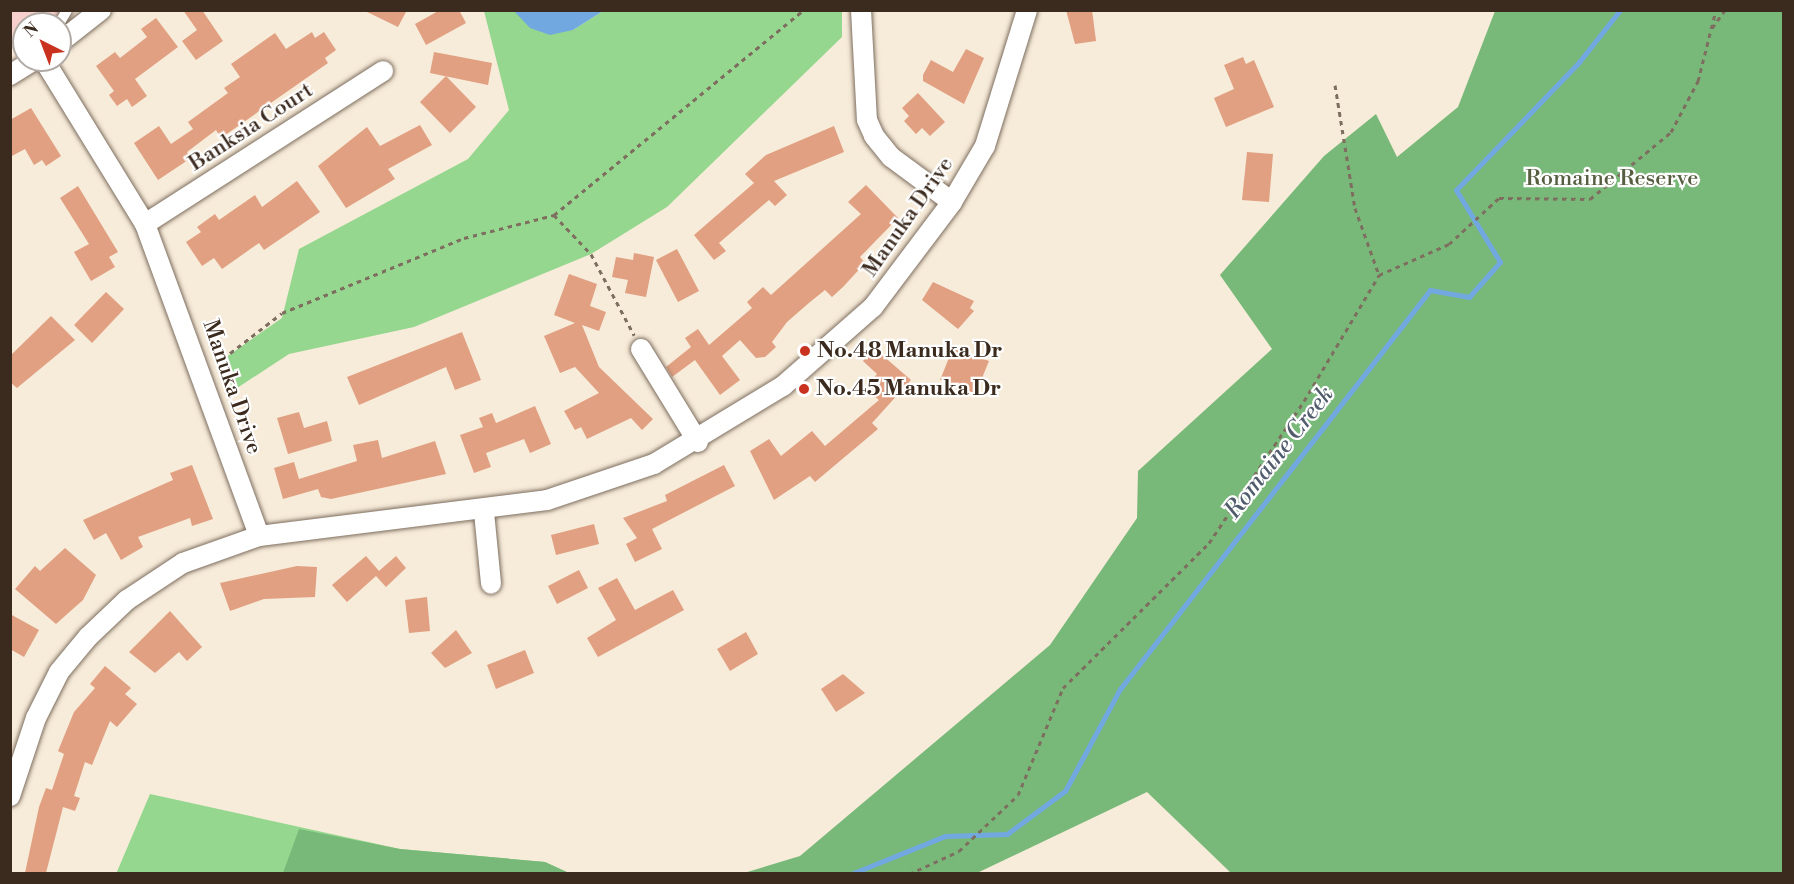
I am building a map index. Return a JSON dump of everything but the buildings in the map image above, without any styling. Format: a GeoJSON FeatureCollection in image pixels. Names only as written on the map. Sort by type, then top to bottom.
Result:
{"type":"FeatureCollection","features":[{"type":"Feature","properties":{"kind":"street"},"geometry":{"type":"LineString","coordinates":[[72,33],[101,10]]}},
{"type":"Feature","properties":{"kind":"street"},"geometry":{"type":"LineString","coordinates":[[861,10],[867,120],[874,136],[891,157],[952,202]]}},
{"type":"Feature","properties":{"kind":"street","name":"Manuka Drive"},"geometry":{"type":"LineString","coordinates":[[51,72],[145,224],[202,374],[259,536],[484,512],[612,481],[698,442],[825,353],[904,271],[952,202],[985,146],[1027,10]]}},
{"type":"Feature","properties":{"kind":"street","name":"Banksia Court"},"geometry":{"type":"LineString","coordinates":[[145,224],[383,71]]}},
{"type":"Feature","properties":{"kind":"street"},"geometry":{"type":"LineString","coordinates":[[641,349],[698,442]]}},
{"type":"Feature","properties":{"kind":"street"},"geometry":{"type":"LineString","coordinates":[[484,512],[491,584]]}},
{"type":"Feature","properties":{"kind":"street"},"geometry":{"type":"LineString","coordinates":[[10,796],[36,718],[59,672],[88,637],[127,600],[183,563],[259,536]]}},
{"type":"Feature","properties":{"kind":"path"},"geometry":{"type":"LineString","coordinates":[[202,374],[282,313],[464,238],[554,215],[804,10]]}},
{"type":"Feature","properties":{"kind":"path"},"geometry":{"type":"LineString","coordinates":[[909,873],[959,851],[1018,795],[1063,688],[1209,543],[1304,401],[1379,275],[1449,244],[1499,198],[1590,199],[1671,132],[1698,81],[1716,10]]}},
{"type":"Feature","properties":{"kind":"path"},"geometry":{"type":"LineString","coordinates":[[1709,32],[1725,10]]}},
{"type":"Feature","properties":{"kind":"path"},"geometry":{"type":"LineString","coordinates":[[1335,85],[1355,208],[1379,275]]}},
{"type":"Feature","properties":{"kind":"path"},"geometry":{"type":"LineString","coordinates":[[554,215],[591,254],[641,349]]}},
{"type":"Feature","properties":{"kind":"shaded area"},"geometry":{"type":"Polygon","coordinates":[[[11,11],[72,11],[12,12],[11,50],[11,11]]]}},
{"type":"Feature","properties":{"kind":"green space"},"geometry":{"type":"Polygon","coordinates":[[[484,11],[514,11],[573,30],[603,11],[842,11],[842,37],[667,207],[591,254],[414,327],[289,354],[234,390],[219,362],[282,318],[299,249],[468,159],[509,110],[484,11]]]}},
{"type":"Feature","properties":{"kind":"green space","name":"Romaine Reserve"},"geometry":{"type":"Polygon","coordinates":[[[1495,11],[1783,11],[1783,873],[1231,873],[1147,792],[977,873],[744,873],[800,856],[1050,645],[1137,518],[1138,471],[1272,349],[1220,275],[1324,156],[1376,114],[1397,157],[1458,107],[1495,11]]]}},
{"type":"Feature","properties":{"kind":"green space"},"geometry":{"type":"Polygon","coordinates":[[[150,794],[400,849],[545,862],[569,873],[116,874],[150,794]]]}},
{"type":"Feature","properties":{"kind":"green space"},"geometry":{"type":"Polygon","coordinates":[[[299,829],[400,849],[545,862],[569,873],[283,873],[299,829]]]}},
{"type":"Feature","properties":{"kind":"water"},"geometry":{"type":"Polygon","coordinates":[[[514,11],[603,11],[573,30],[550,35],[530,28],[514,11]]]}},
{"type":"Feature","properties":{"kind":"waterway","name":"Romaine Creek"},"geometry":{"type":"LineString","coordinates":[[851,874],[945,836],[1007,834],[1065,791],[1120,689],[1430,290],[1469,297],[1500,262],[1456,190],[1579,62],[1620,10]]}},
{"type":"Feature","properties":{"kind":"place","name":"No.48 Manuka Dr"},"geometry":{"type":"Point","coordinates":[805,351]}},
{"type":"Feature","properties":{"kind":"place","name":"No.45 Manuka Dr"},"geometry":{"type":"Point","coordinates":[804,389]}}]}
